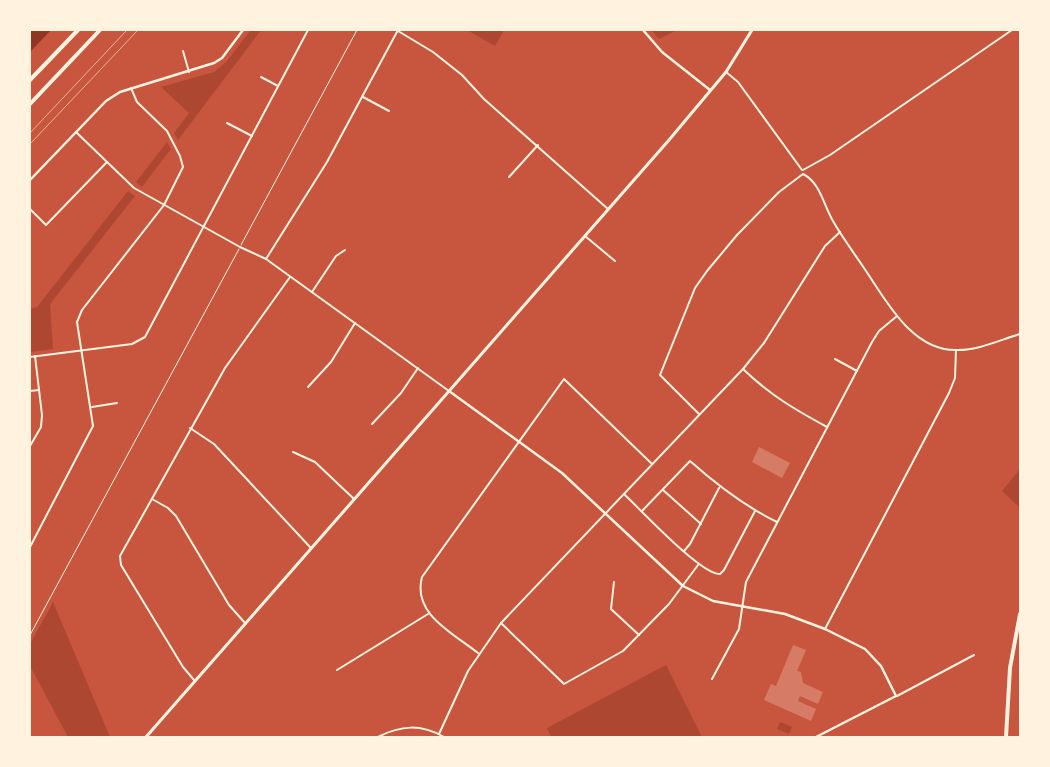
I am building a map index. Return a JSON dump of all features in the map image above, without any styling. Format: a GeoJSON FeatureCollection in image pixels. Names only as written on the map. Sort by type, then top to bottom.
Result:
{"type":"FeatureCollection","features":[{"type":"Feature","properties":{"kind":"highway"},"geometry":{"type":"LineString","coordinates":[[30,80],[78,30]]}},
{"type":"Feature","properties":{"kind":"highway"},"geometry":{"type":"LineString","coordinates":[[30,104],[100,30]]}},
{"type":"Feature","properties":{"kind":"highway"},"geometry":{"type":"LineString","coordinates":[[1006,737],[1010,668],[1020,614]]}},
{"type":"Feature","properties":{"kind":"main road"},"geometry":{"type":"LineString","coordinates":[[146,737],[310,547],[586,236],[726,72],[752,30]]}},
{"type":"Feature","properties":{"kind":"street"},"geometry":{"type":"LineString","coordinates":[[30,180],[106,101],[120,92],[214,64],[222,58],[243,30]]}},
{"type":"Feature","properties":{"kind":"street"},"geometry":{"type":"LineString","coordinates":[[30,357],[132,344],[145,337],[202,226],[308,30]]}},
{"type":"Feature","properties":{"kind":"street"},"geometry":{"type":"LineString","coordinates":[[266,258],[313,181],[327,162],[398,30],[433,52],[462,75],[484,99],[608,209]]}},
{"type":"Feature","properties":{"kind":"street"},"geometry":{"type":"LineString","coordinates":[[643,30],[662,52],[710,90]]}},
{"type":"Feature","properties":{"kind":"street"},"geometry":{"type":"LineString","coordinates":[[699,414],[660,375],[695,288],[707,270],[737,235],[773,198],[803,172],[1012,30]]}},
{"type":"Feature","properties":{"kind":"street"},"geometry":{"type":"LineString","coordinates":[[183,51],[189,72]]}},
{"type":"Feature","properties":{"kind":"street"},"geometry":{"type":"LineString","coordinates":[[726,72],[738,82],[798,167],[817,188],[840,232],[897,316],[911,331],[926,341],[956,350],[974,348],[1020,334]]}},
{"type":"Feature","properties":{"kind":"street"},"geometry":{"type":"LineString","coordinates":[[261,77],[278,86]]}},
{"type":"Feature","properties":{"kind":"street"},"geometry":{"type":"LineString","coordinates":[[30,548],[91,435],[93,426],[77,322],[82,310],[164,205],[183,167],[180,156],[167,131],[137,102],[132,88]]}},
{"type":"Feature","properties":{"kind":"street"},"geometry":{"type":"LineString","coordinates":[[363,97],[389,111]]}},
{"type":"Feature","properties":{"kind":"street"},"geometry":{"type":"LineString","coordinates":[[226,123],[252,136]]}},
{"type":"Feature","properties":{"kind":"street"},"geometry":{"type":"LineString","coordinates":[[76,132],[134,188],[240,247],[266,258],[521,442],[562,473],[683,586],[713,601],[741,608],[785,614],[825,629],[865,649],[881,666],[896,696]]}},
{"type":"Feature","properties":{"kind":"street"},"geometry":{"type":"LineString","coordinates":[[509,177],[538,145]]}},
{"type":"Feature","properties":{"kind":"street"},"geometry":{"type":"LineString","coordinates":[[30,209],[46,225],[107,162]]}},
{"type":"Feature","properties":{"kind":"street"},"geometry":{"type":"LineString","coordinates":[[439,734],[468,671],[478,653],[500,623],[743,369],[764,343],[825,246],[840,232]]}},
{"type":"Feature","properties":{"kind":"street"},"geometry":{"type":"LineString","coordinates":[[586,236],[615,261]]}},
{"type":"Feature","properties":{"kind":"street"},"geometry":{"type":"LineString","coordinates":[[312,292],[336,256],[345,250]]}},
{"type":"Feature","properties":{"kind":"street"},"geometry":{"type":"LineString","coordinates":[[194,680],[121,565],[120,556],[189,428],[248,333],[290,277]]}},
{"type":"Feature","properties":{"kind":"street"},"geometry":{"type":"LineString","coordinates":[[712,679],[739,629],[746,582],[879,331],[897,316]]}},
{"type":"Feature","properties":{"kind":"street"},"geometry":{"type":"LineString","coordinates":[[308,387],[332,362],[356,323]]}},
{"type":"Feature","properties":{"kind":"street"},"geometry":{"type":"LineString","coordinates":[[825,629],[949,393],[955,378],[956,350]]}},
{"type":"Feature","properties":{"kind":"street"},"geometry":{"type":"LineString","coordinates":[[30,446],[41,426],[42,416],[35,356]]}},
{"type":"Feature","properties":{"kind":"street"},"geometry":{"type":"LineString","coordinates":[[835,359],[857,371]]}},
{"type":"Feature","properties":{"kind":"street"},"geometry":{"type":"LineString","coordinates":[[372,424],[401,393],[418,368]]}},
{"type":"Feature","properties":{"kind":"street"},"geometry":{"type":"LineString","coordinates":[[743,369],[762,388],[787,405],[827,427]]}},
{"type":"Feature","properties":{"kind":"street"},"geometry":{"type":"LineString","coordinates":[[478,653],[428,614],[421,601],[419,587],[422,577],[564,380],[651,463]]}},
{"type":"Feature","properties":{"kind":"street"},"geometry":{"type":"LineString","coordinates":[[30,391],[39,390]]}},
{"type":"Feature","properties":{"kind":"street"},"geometry":{"type":"LineString","coordinates":[[91,407],[117,403]]}},
{"type":"Feature","properties":{"kind":"street"},"geometry":{"type":"LineString","coordinates":[[189,428],[214,444],[310,547]]}},
{"type":"Feature","properties":{"kind":"street"},"geometry":{"type":"LineString","coordinates":[[293,452],[315,462],[354,499]]}},
{"type":"Feature","properties":{"kind":"street"},"geometry":{"type":"LineString","coordinates":[[642,511],[690,460],[719,488],[755,511],[777,522]]}},
{"type":"Feature","properties":{"kind":"street"},"geometry":{"type":"LineString","coordinates":[[684,551],[701,524],[719,488]]}},
{"type":"Feature","properties":{"kind":"street"},"geometry":{"type":"LineString","coordinates":[[663,490],[701,524]]}},
{"type":"Feature","properties":{"kind":"street"},"geometry":{"type":"LineString","coordinates":[[623,493],[698,565],[714,574],[720,574],[755,511]]}},
{"type":"Feature","properties":{"kind":"street"},"geometry":{"type":"LineString","coordinates":[[152,499],[168,508],[176,516],[229,606],[245,622]]}},
{"type":"Feature","properties":{"kind":"street"},"geometry":{"type":"LineString","coordinates":[[500,623],[564,684],[623,652],[683,586],[698,565]]}},
{"type":"Feature","properties":{"kind":"street"},"geometry":{"type":"LineString","coordinates":[[614,582],[611,609],[639,634]]}},
{"type":"Feature","properties":{"kind":"street"},"geometry":{"type":"LineString","coordinates":[[337,670],[428,614]]}},
{"type":"Feature","properties":{"kind":"street"},"geometry":{"type":"LineString","coordinates":[[816,737],[974,655]]}},
{"type":"Feature","properties":{"kind":"street"},"geometry":{"type":"LineString","coordinates":[[378,737],[407,726],[413,726],[444,737]]}},
{"type":"Feature","properties":{"kind":"path"},"geometry":{"type":"LineString","coordinates":[[242,243],[357,30]]}},
{"type":"Feature","properties":{"kind":"path"},"geometry":{"type":"LineString","coordinates":[[30,635],[238,250]]}},
{"type":"Feature","properties":{"kind":"shaded area"},"geometry":{"type":"Polygon","coordinates":[[[30,30],[51,30],[30,52],[30,30]]]}},
{"type":"Feature","properties":{"kind":"shaded area"},"geometry":{"type":"Polygon","coordinates":[[[251,30],[261,30],[178,140],[174,133],[189,113],[161,87],[214,72],[226,62],[251,30]]]}},
{"type":"Feature","properties":{"kind":"shaded area"},"geometry":{"type":"Polygon","coordinates":[[[467,30],[504,30],[495,46],[467,30]]]}},
{"type":"Feature","properties":{"kind":"shaded area"},"geometry":{"type":"Polygon","coordinates":[[[651,30],[677,30],[659,39],[651,30]]]}},
{"type":"Feature","properties":{"kind":"shaded area"},"geometry":{"type":"Polygon","coordinates":[[[167,142],[171,149],[142,187],[136,182],[167,142]]]}},
{"type":"Feature","properties":{"kind":"shaded area"},"geometry":{"type":"Polygon","coordinates":[[[128,191],[135,196],[50,304],[53,349],[30,352],[30,309],[37,307],[128,191]]]}},
{"type":"Feature","properties":{"kind":"shaded area"},"geometry":{"type":"Polygon","coordinates":[[[1020,469],[1020,508],[1002,491],[1020,469]]]}},
{"type":"Feature","properties":{"kind":"shaded area"},"geometry":{"type":"Polygon","coordinates":[[[53,602],[110,737],[68,737],[30,666],[30,644],[53,602]]]}},
{"type":"Feature","properties":{"kind":"shaded area"},"geometry":{"type":"Polygon","coordinates":[[[666,665],[702,737],[551,737],[547,728],[666,665]]]}},
{"type":"Feature","properties":{"kind":"shaded area"},"geometry":{"type":"Polygon","coordinates":[[[780,722],[792,727],[789,734],[777,729],[780,722]]]}},
{"type":"Feature","properties":{"kind":"building"},"geometry":{"type":"Polygon","coordinates":[[[759,447],[790,463],[782,478],[752,462],[759,447]]]}},
{"type":"Feature","properties":{"kind":"building"},"geometry":{"type":"Polygon","coordinates":[[[793,645],[806,650],[797,671],[801,672],[803,683],[823,692],[818,704],[800,696],[798,701],[816,709],[811,721],[764,700],[771,684],[776,686],[793,645]]]}},
{"type":"Feature","properties":{"kind":"railway"},"geometry":{"type":"LineString","coordinates":[[30,133],[127,30]]}},
{"type":"Feature","properties":{"kind":"railway"},"geometry":{"type":"LineString","coordinates":[[30,144],[138,30]]}}]}
